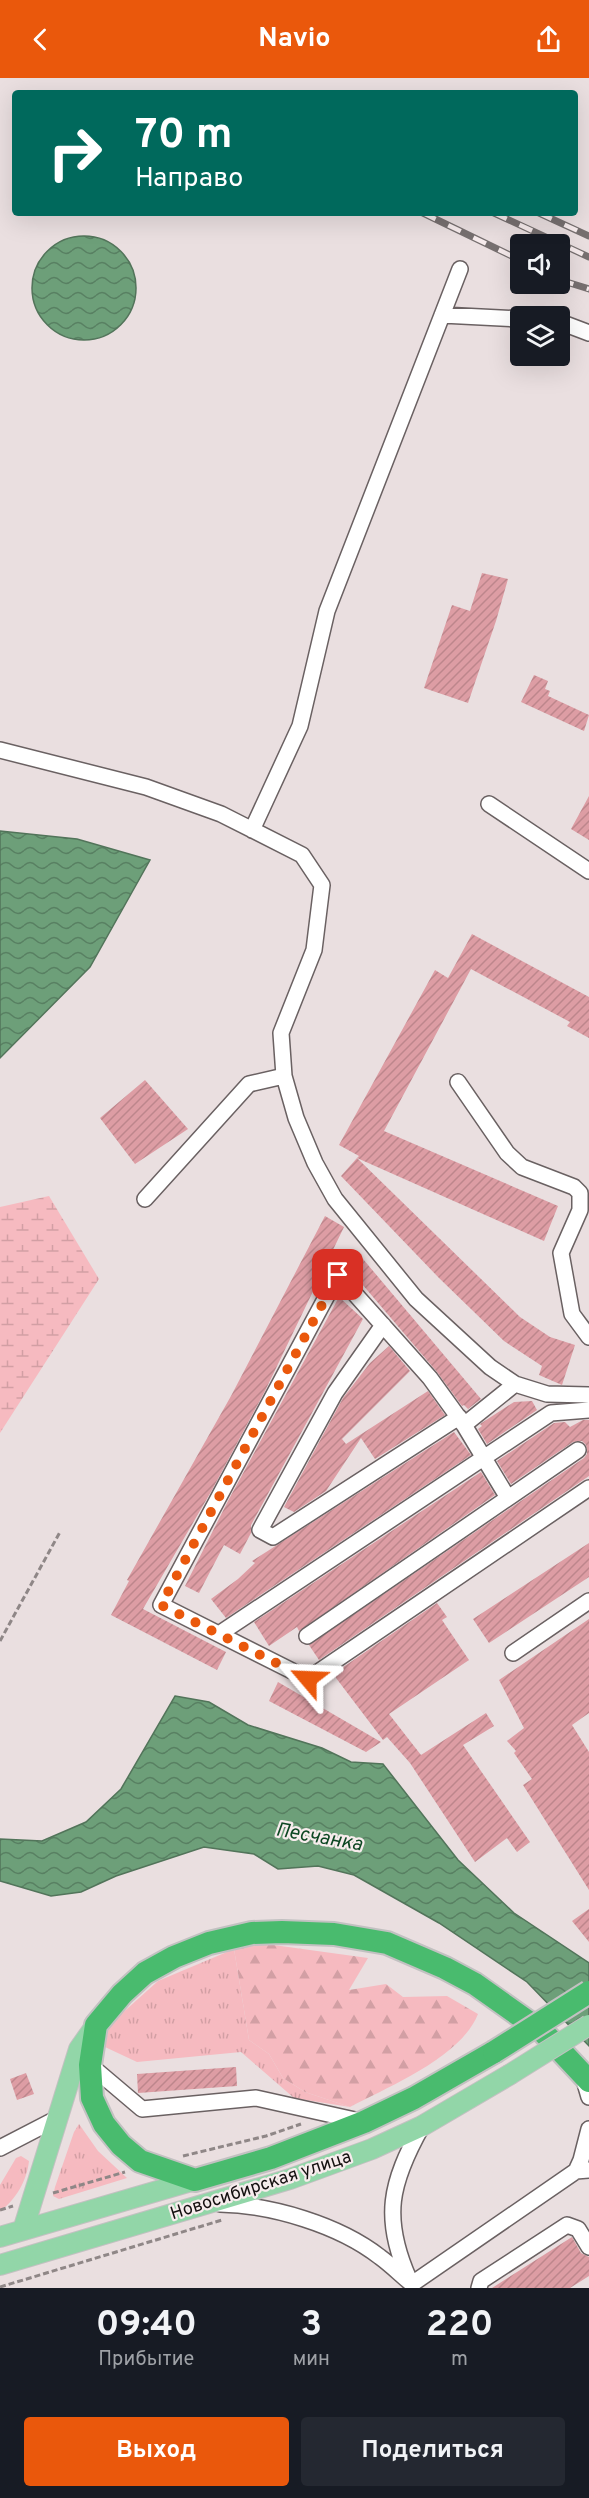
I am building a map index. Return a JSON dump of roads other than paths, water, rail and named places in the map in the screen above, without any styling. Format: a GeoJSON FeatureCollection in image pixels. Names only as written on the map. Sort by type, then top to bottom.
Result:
{"type":"FeatureCollection","features":[{"type":"Feature","properties":{"kind":"highway"},"geometry":{"type":"LineString","coordinates":[[195,2180],[140,2161],[121,2145],[104,2124],[92,2098],[90,2065],[96,2025],[116,2000],[145,1973],[174,1957],[209,1943],[252,1933],[334,1934],[387,1942],[446,1968],[475,1984],[544,2033],[586,2077]]}},
{"type":"Feature","properties":{"kind":"highway","name":"Новосибирская улица"},"geometry":{"type":"LineString","coordinates":[[195,2180],[271,2158],[364,2122],[414,2098],[494,2052],[589,1992]]}},
{"type":"Feature","properties":{"kind":"main road"},"geometry":{"type":"LineString","coordinates":[[23,2230],[79,2049],[96,2025]]}},
{"type":"Feature","properties":{"kind":"main road","name":"Новосибирская улица"},"geometry":{"type":"LineString","coordinates":[[0,2265],[290,2179],[372,2149],[422,2126],[589,2025]]}},
{"type":"Feature","properties":{"kind":"main road","name":"Новосибирская улица"},"geometry":{"type":"LineString","coordinates":[[0,2236],[195,2180]]}},
{"type":"Feature","properties":{"kind":"street"},"geometry":{"type":"LineString","coordinates":[[252,830],[300,726],[327,611],[460,269]]}},
{"type":"Feature","properties":{"kind":"street"},"geometry":{"type":"LineString","coordinates":[[442,315],[510,318]]}},
{"type":"Feature","properties":{"kind":"street"},"geometry":{"type":"LineString","coordinates":[[570,326],[589,333]]}},
{"type":"Feature","properties":{"kind":"street"},"geometry":{"type":"LineString","coordinates":[[0,750],[146,788],[221,814],[302,855],[322,885],[314,950],[280,1033],[284,1076],[296,1118],[315,1163],[335,1199],[416,1299],[490,1367],[515,1384],[547,1394],[589,1395]]}},
{"type":"Feature","properties":{"kind":"street"},"geometry":{"type":"LineString","coordinates":[[489,804],[589,871]]}},
{"type":"Feature","properties":{"kind":"street"},"geometry":{"type":"LineString","coordinates":[[146,1199],[249,1084],[284,1076]]}},
{"type":"Feature","properties":{"kind":"street"},"geometry":{"type":"LineString","coordinates":[[458,1082],[514,1160],[522,1167],[574,1187],[579,1193],[580,1210],[561,1253],[572,1314],[589,1337]]}},
{"type":"Feature","properties":{"kind":"street"},"geometry":{"type":"LineString","coordinates":[[508,1498],[461,1421],[430,1378],[338,1275],[161,1605],[308,1679],[589,1488]]}},
{"type":"Feature","properties":{"kind":"street"},"geometry":{"type":"LineString","coordinates":[[383,1325],[335,1393],[260,1530],[273,1537],[461,1421],[515,1384]]}},
{"type":"Feature","properties":{"kind":"street"},"geometry":{"type":"LineString","coordinates":[[219,1634],[551,1413],[589,1410]]}},
{"type":"Feature","properties":{"kind":"street"},"geometry":{"type":"LineString","coordinates":[[307,1636],[578,1450]]}},
{"type":"Feature","properties":{"kind":"street"},"geometry":{"type":"LineString","coordinates":[[513,1653],[589,1601]]}},
{"type":"Feature","properties":{"kind":"street"},"geometry":{"type":"LineString","coordinates":[[90,2065],[142,2109],[256,2098],[364,2122]]}},
{"type":"Feature","properties":{"kind":"street"},"geometry":{"type":"LineString","coordinates":[[586,2077],[589,2097]]}},
{"type":"Feature","properties":{"kind":"street"},"geometry":{"type":"LineString","coordinates":[[0,2148],[56,2119]]}},
{"type":"Feature","properties":{"kind":"street"},"geometry":{"type":"LineString","coordinates":[[413,2286],[400,2258],[395,2240],[394,2198],[402,2161],[422,2126]]}},
{"type":"Feature","properties":{"kind":"street"},"geometry":{"type":"LineString","coordinates":[[413,2286],[582,2170],[581,2160],[589,2129]]}},
{"type":"Feature","properties":{"kind":"street"},"geometry":{"type":"LineString","coordinates":[[211,2203],[264,2207],[306,2219],[359,2243],[379,2256],[413,2286]]}},
{"type":"Feature","properties":{"kind":"street"},"geometry":{"type":"LineString","coordinates":[[479,2288],[481,2281],[567,2224],[578,2229],[589,2247]]}},
{"type":"Feature","properties":{"kind":"water"},"geometry":{"type":"Polygon","coordinates":[[[84,236],[104,240],[121,251],[132,268],[136,288],[132,308],[121,325],[104,336],[84,340],[64,336],[47,325],[36,308],[32,288],[36,268],[47,251],[64,240],[84,236]]]}},
{"type":"Feature","properties":{"kind":"water"},"geometry":{"type":"Polygon","coordinates":[[[0,831],[77,839],[150,860],[90,967],[0,1058],[0,831]]]}},
{"type":"Feature","properties":{"kind":"water","name":"Песчанка"},"geometry":{"type":"Polygon","coordinates":[[[175,1696],[209,1702],[248,1725],[322,1748],[351,1762],[383,1764],[458,1860],[514,1913],[589,1963],[589,2046],[527,1982],[439,1923],[354,1875],[318,1866],[278,1869],[254,1854],[204,1847],[116,1876],[81,1892],[51,1896],[0,1881],[0,1839],[42,1841],[86,1822],[121,1789],[175,1696]]]}},
{"type":"Feature","properties":{"kind":"railway"},"geometry":{"type":"LineString","coordinates":[[429,216],[510,255]]}},
{"type":"Feature","properties":{"kind":"railway"},"geometry":{"type":"LineString","coordinates":[[500,216],[589,257]]}},
{"type":"Feature","properties":{"kind":"railway"},"geometry":{"type":"LineString","coordinates":[[546,216],[589,236]]}},
{"type":"Feature","properties":{"kind":"railway"},"geometry":{"type":"LineString","coordinates":[[570,283],[589,289]]}}]}
